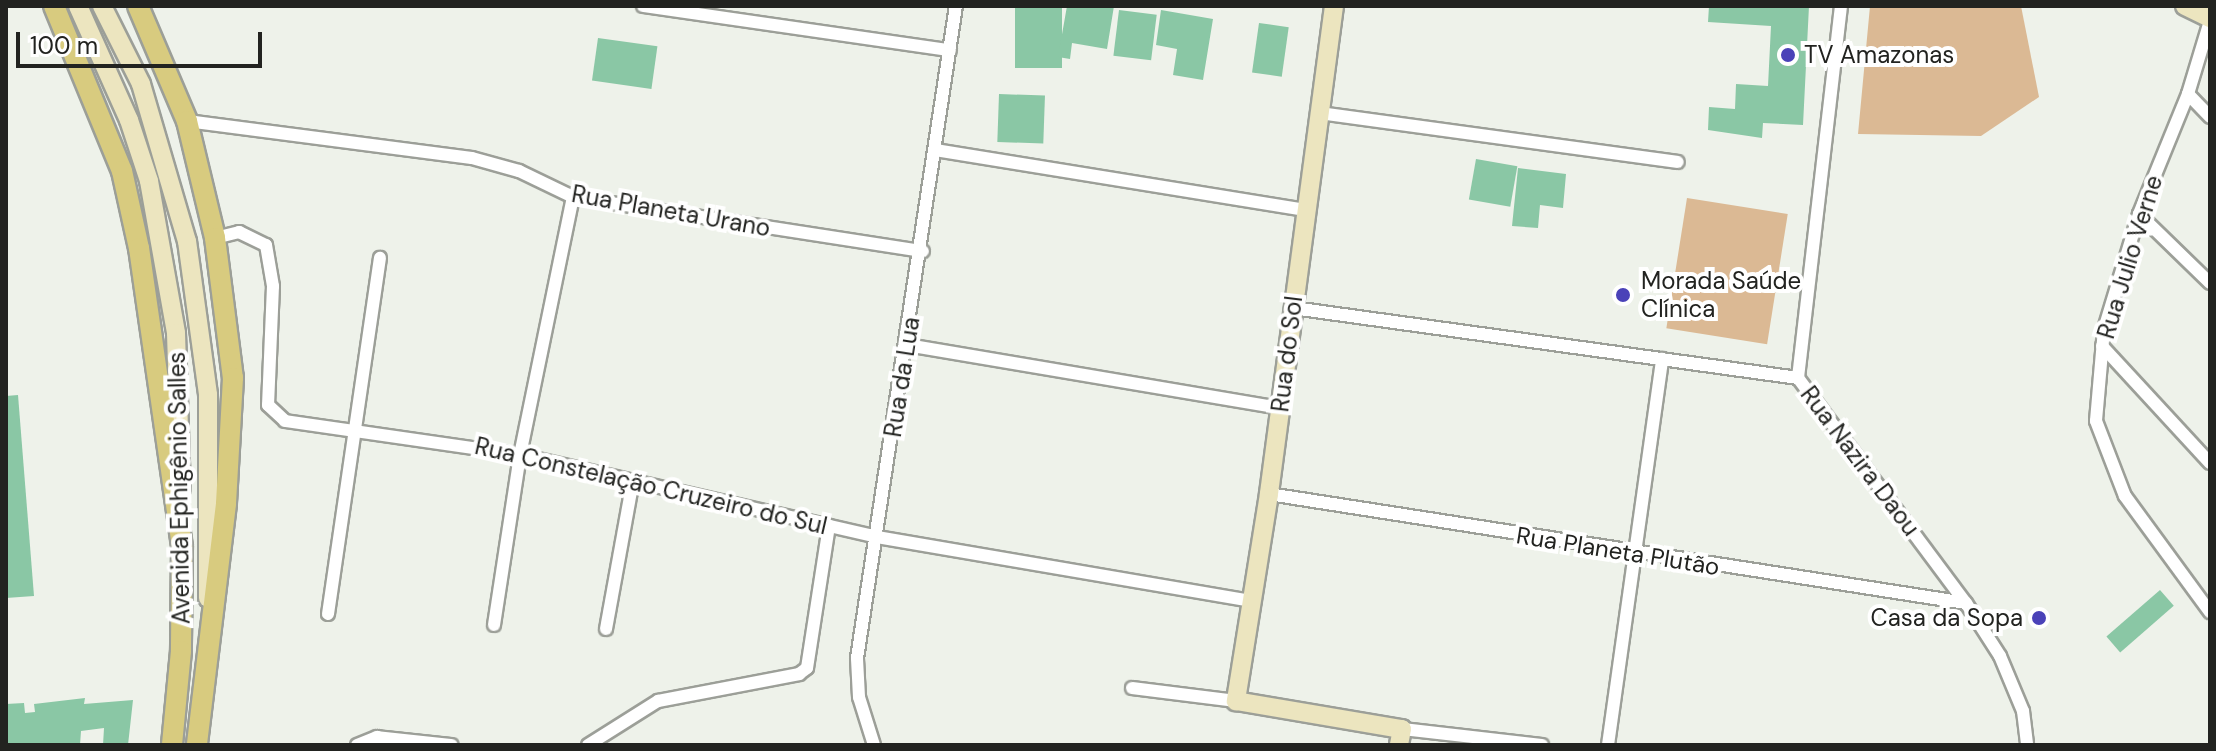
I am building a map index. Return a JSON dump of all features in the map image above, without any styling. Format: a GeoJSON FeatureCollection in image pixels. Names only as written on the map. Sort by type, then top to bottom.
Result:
{"type":"FeatureCollection","features":[{"type":"Feature","properties":{"kind":"main road","name":"Avenida Ephigênio Salles"},"geometry":{"type":"LineString","coordinates":[[54,6],[103,117],[131,205],[182,548]]}},
{"type":"Feature","properties":{"kind":"main road","name":"Avenida Ephigênio Salles"},"geometry":{"type":"LineString","coordinates":[[78,6],[129,120],[149,181],[169,278],[179,388],[182,548],[181,651],[172,745]]}},
{"type":"Feature","properties":{"kind":"main road","name":"Avenida Ephigênio Salles"},"geometry":{"type":"LineString","coordinates":[[102,6],[141,84],[187,241],[206,366],[208,637],[197,745]]}},
{"type":"Feature","properties":{"kind":"main road"},"geometry":{"type":"LineString","coordinates":[[138,6],[187,121],[215,238],[230,340],[234,417],[208,637]]}},
{"type":"Feature","properties":{"kind":"main road","name":"Rua do Sol"},"geometry":{"type":"LineString","coordinates":[[1236,701],[1269,494],[1304,210],[1334,6]]}},
{"type":"Feature","properties":{"kind":"main road"},"geometry":{"type":"LineString","coordinates":[[2185,6],[2210,20]]}},
{"type":"Feature","properties":{"kind":"main road"},"geometry":{"type":"LineString","coordinates":[[1236,701],[1401,737]]}},
{"type":"Feature","properties":{"kind":"street"},"geometry":{"type":"LineString","coordinates":[[643,6],[950,50]]}},
{"type":"Feature","properties":{"kind":"street","name":"Rua da Lua"},"geometry":{"type":"LineString","coordinates":[[874,745],[859,697],[857,658],[923,251],[956,6]]}},
{"type":"Feature","properties":{"kind":"street","name":"Rua Nazira Daou"},"geometry":{"type":"LineString","coordinates":[[1841,6],[1798,378],[1966,603],[2000,656],[2023,711],[2027,745]]}},
{"type":"Feature","properties":{"kind":"street","name":"Rua Julio Verne"},"geometry":{"type":"LineString","coordinates":[[2210,20],[2188,94],[2139,214],[2102,346],[2096,421],[2108,461],[2125,496],[2210,612]]}},
{"type":"Feature","properties":{"kind":"street"},"geometry":{"type":"LineString","coordinates":[[2188,94],[2210,117]]}},
{"type":"Feature","properties":{"kind":"street"},"geometry":{"type":"LineString","coordinates":[[1320,113],[1678,162]]}},
{"type":"Feature","properties":{"kind":"street","name":"Rua Planeta Urano"},"geometry":{"type":"LineString","coordinates":[[187,121],[472,158],[519,171],[573,197],[923,251]]}},
{"type":"Feature","properties":{"kind":"street"},"geometry":{"type":"LineString","coordinates":[[935,150],[1304,210]]}},
{"type":"Feature","properties":{"kind":"street"},"geometry":{"type":"LineString","coordinates":[[494,625],[520,455],[573,197]]}},
{"type":"Feature","properties":{"kind":"street"},"geometry":{"type":"LineString","coordinates":[[2139,214],[2210,283]]}},
{"type":"Feature","properties":{"kind":"street","name":"Rua Constelação Cruzeiro do Sul"},"geometry":{"type":"LineString","coordinates":[[215,238],[239,232],[254,236],[269,254],[273,286],[268,405],[285,421],[520,455],[877,537],[1251,601]]}},
{"type":"Feature","properties":{"kind":"street"},"geometry":{"type":"LineString","coordinates":[[328,614],[380,258]]}},
{"type":"Feature","properties":{"kind":"street"},"geometry":{"type":"LineString","coordinates":[[1293,308],[1798,378]]}},
{"type":"Feature","properties":{"kind":"street"},"geometry":{"type":"LineString","coordinates":[[907,345],[1281,408]]}},
{"type":"Feature","properties":{"kind":"street"},"geometry":{"type":"LineString","coordinates":[[2102,346],[2210,463]]}},
{"type":"Feature","properties":{"kind":"street"},"geometry":{"type":"LineString","coordinates":[[1608,745],[1662,359]]}},
{"type":"Feature","properties":{"kind":"street"},"geometry":{"type":"LineString","coordinates":[[606,629],[633,480]]}},
{"type":"Feature","properties":{"kind":"street","name":"Rua Planeta Plutão"},"geometry":{"type":"LineString","coordinates":[[1269,494],[1634,554],[1966,603]]}},
{"type":"Feature","properties":{"kind":"street"},"geometry":{"type":"LineString","coordinates":[[588,745],[658,701],[799,674],[807,668],[829,526]]}},
{"type":"Feature","properties":{"kind":"street"},"geometry":{"type":"LineString","coordinates":[[1132,688],[1236,701]]}},
{"type":"Feature","properties":{"kind":"street"},"geometry":{"type":"LineString","coordinates":[[357,745],[377,737],[452,745]]}},
{"type":"Feature","properties":{"kind":"street"},"geometry":{"type":"LineString","coordinates":[[1401,737],[1542,745]]}},
{"type":"Feature","properties":{"kind":"shaded area"},"geometry":{"type":"Polygon","coordinates":[[[1870,6],[2021,6],[2039,97],[1981,136],[1858,134],[1870,6]]]}},
{"type":"Feature","properties":{"kind":"shaded area"},"geometry":{"type":"Polygon","coordinates":[[[1687,198],[1788,214],[1767,344],[1666,328],[1687,198]]]}},
{"type":"Feature","properties":{"kind":"building"},"geometry":{"type":"Polygon","coordinates":[[[1015,6],[1062,6],[1062,68],[1015,68],[1015,6]]]}},
{"type":"Feature","properties":{"kind":"building"},"geometry":{"type":"Polygon","coordinates":[[[1067,6],[1114,6],[1107,49],[1072,43],[1070,59],[1058,57],[1067,6]]]}},
{"type":"Feature","properties":{"kind":"building","name":"TV Amazonas"},"geometry":{"type":"Polygon","coordinates":[[[1709,6],[1809,6],[1803,125],[1763,123],[1762,138],[1708,130],[1709,107],[1735,109],[1736,84],[1768,86],[1771,26],[1708,22],[1709,6]]]}},
{"type":"Feature","properties":{"kind":"building"},"geometry":{"type":"Polygon","coordinates":[[[1119,10],[1157,15],[1151,60],[1113,56],[1119,10]]]}},
{"type":"Feature","properties":{"kind":"building"},"geometry":{"type":"Polygon","coordinates":[[[1161,10],[1213,19],[1203,80],[1173,75],[1177,49],[1156,45],[1161,10]]]}},
{"type":"Feature","properties":{"kind":"building"},"geometry":{"type":"Polygon","coordinates":[[[1259,23],[1289,27],[1282,77],[1252,73],[1259,23]]]}},
{"type":"Feature","properties":{"kind":"building"},"geometry":{"type":"Polygon","coordinates":[[[598,38],[657,46],[651,89],[592,81],[598,38]]]}},
{"type":"Feature","properties":{"kind":"building"},"geometry":{"type":"Polygon","coordinates":[[[999,94],[1045,96],[1043,144],[997,142],[999,94]]]}},
{"type":"Feature","properties":{"kind":"building"},"geometry":{"type":"Polygon","coordinates":[[[1476,159],[1517,166],[1510,207],[1469,199],[1476,159]]]}},
{"type":"Feature","properties":{"kind":"building"},"geometry":{"type":"Polygon","coordinates":[[[1518,168],[1566,174],[1563,208],[1540,205],[1538,228],[1512,226],[1518,168]]]}},
{"type":"Feature","properties":{"kind":"building"},"geometry":{"type":"Polygon","coordinates":[[[18,395],[34,596],[6,598],[6,396],[18,395]]]}},
{"type":"Feature","properties":{"kind":"building"},"geometry":{"type":"Polygon","coordinates":[[[2160,590],[2174,606],[2120,652],[2106,637],[2160,590]]]}},
{"type":"Feature","properties":{"kind":"building"},"geometry":{"type":"Polygon","coordinates":[[[85,698],[84,704],[133,700],[128,745],[103,745],[104,728],[81,731],[80,745],[6,745],[6,704],[24,703],[25,713],[35,712],[34,704],[85,698]]]}},
{"type":"Feature","properties":{"kind":"place","name":"TV Amazonas"},"geometry":{"type":"Point","coordinates":[1788,55]}},
{"type":"Feature","properties":{"kind":"place","name":"Morada Saúde Clínica"},"geometry":{"type":"Point","coordinates":[1623,295]}},
{"type":"Feature","properties":{"kind":"place","name":"Casa da Sopa"},"geometry":{"type":"Point","coordinates":[2039,618]}}]}
